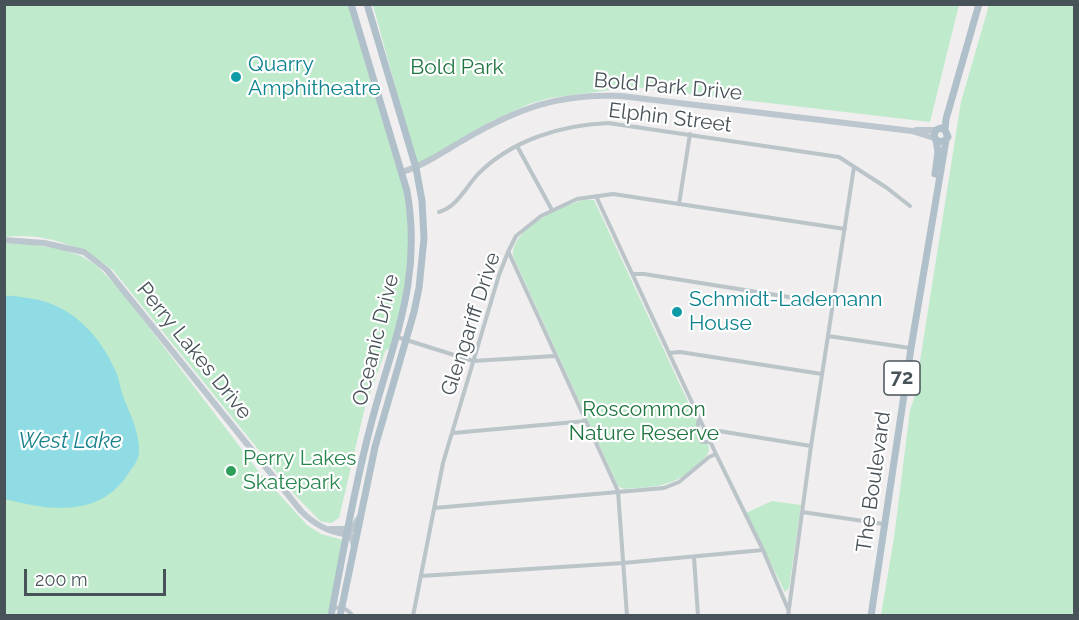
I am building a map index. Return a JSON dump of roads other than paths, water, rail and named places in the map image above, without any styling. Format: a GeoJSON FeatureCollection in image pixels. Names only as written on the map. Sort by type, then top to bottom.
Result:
{"type":"FeatureCollection","features":[{"type":"Feature","properties":{"kind":"main road","name":"Oceanic Drive"},"geometry":{"type":"LineString","coordinates":[[331,613],[370,429],[397,337],[409,286],[412,257],[412,220],[402,172],[351,4]]}},
{"type":"Feature","properties":{"kind":"main road","name":"Oceanic Drive"},"geometry":{"type":"LineString","coordinates":[[340,611],[375,447],[406,340],[419,288],[423,258],[423,216],[416,168],[367,4]]}},
{"type":"Feature","properties":{"kind":"main road","name":"The Boulevard"},"geometry":{"type":"LineString","coordinates":[[869,615],[936,171],[938,133],[975,4]]}},
{"type":"Feature","properties":{"kind":"main road","name":"The Boulevard"},"geometry":{"type":"LineString","coordinates":[[938,133],[946,119],[980,4]]}},
{"type":"Feature","properties":{"kind":"main road","name":"The Boulevard"},"geometry":{"type":"LineString","coordinates":[[909,348],[942,153],[948,134],[938,133]]}},
{"type":"Feature","properties":{"kind":"street","name":"Bold Park Drive"},"geometry":{"type":"LineString","coordinates":[[402,172],[416,168],[512,114],[552,100],[589,95],[621,96],[938,133]]}},
{"type":"Feature","properties":{"kind":"street","name":"Elphin Street"},"geometry":{"type":"LineString","coordinates":[[439,212],[450,207],[487,167],[518,146],[543,134],[584,124],[616,124],[832,155],[844,159],[910,206]]}},
{"type":"Feature","properties":{"kind":"street"},"geometry":{"type":"LineString","coordinates":[[679,204],[690,134]]}},
{"type":"Feature","properties":{"kind":"street"},"geometry":{"type":"LineString","coordinates":[[518,146],[552,210]]}},
{"type":"Feature","properties":{"kind":"street"},"geometry":{"type":"LineString","coordinates":[[788,615],[811,446],[854,167]]}},
{"type":"Feature","properties":{"kind":"street","name":"Glengariff Drive"},"geometry":{"type":"LineString","coordinates":[[413,615],[443,463],[499,275],[516,236],[552,210],[577,200],[614,194],[845,229]]}},
{"type":"Feature","properties":{"kind":"street"},"geometry":{"type":"LineString","coordinates":[[596,196],[763,550],[788,609]]}},
{"type":"Feature","properties":{"kind":"street","name":"Perry Lakes Drive"},"geometry":{"type":"LineString","coordinates":[[4,240],[44,243],[84,252],[107,270],[301,511],[311,521],[338,533],[348,533]]}},
{"type":"Feature","properties":{"kind":"street"},"geometry":{"type":"LineString","coordinates":[[508,252],[618,491],[627,615]]}},
{"type":"Feature","properties":{"kind":"street"},"geometry":{"type":"LineString","coordinates":[[633,274],[833,304]]}},
{"type":"Feature","properties":{"kind":"street"},"geometry":{"type":"LineString","coordinates":[[828,336],[909,348]]}},
{"type":"Feature","properties":{"kind":"street"},"geometry":{"type":"LineString","coordinates":[[397,337],[473,362],[555,356]]}},
{"type":"Feature","properties":{"kind":"street"},"geometry":{"type":"LineString","coordinates":[[669,353],[680,352],[822,374]]}},
{"type":"Feature","properties":{"kind":"street"},"geometry":{"type":"LineString","coordinates":[[699,417],[699,438],[702,442],[711,442]]}},
{"type":"Feature","properties":{"kind":"street"},"geometry":{"type":"LineString","coordinates":[[453,433],[586,422]]}},
{"type":"Feature","properties":{"kind":"street"},"geometry":{"type":"LineString","coordinates":[[707,433],[719,432],[811,446]]}},
{"type":"Feature","properties":{"kind":"street"},"geometry":{"type":"LineString","coordinates":[[434,508],[664,488],[679,482],[709,457],[716,454]]}},
{"type":"Feature","properties":{"kind":"street"},"geometry":{"type":"LineString","coordinates":[[354,545],[348,533],[355,527],[361,512]]}},
{"type":"Feature","properties":{"kind":"street"},"geometry":{"type":"LineString","coordinates":[[802,512],[882,524]]}},
{"type":"Feature","properties":{"kind":"street"},"geometry":{"type":"LineString","coordinates":[[421,576],[623,563],[763,550]]}},
{"type":"Feature","properties":{"kind":"street"},"geometry":{"type":"LineString","coordinates":[[693,557],[698,615]]}},
{"type":"Feature","properties":{"kind":"street"},"geometry":{"type":"LineString","coordinates":[[331,613],[346,608],[353,615]]}},
{"type":"Feature","properties":{"kind":"water","name":"West Lake"},"geometry":{"type":"Polygon","coordinates":[[[5,296],[42,301],[69,313],[91,332],[108,356],[118,376],[136,431],[139,453],[126,477],[114,490],[101,499],[86,505],[54,508],[5,499],[5,296]]]}},
{"type":"Feature","properties":{"kind":"place","name":"Quarry Amphitheatre"},"geometry":{"type":"Point","coordinates":[236,77]}},
{"type":"Feature","properties":{"kind":"place","name":"Schmidt-Lademann House"},"geometry":{"type":"Point","coordinates":[677,312]}},
{"type":"Feature","properties":{"kind":"place","name":"Perry Lakes Skatepark"},"geometry":{"type":"Point","coordinates":[231,471]}},
{"type":"Feature","properties":{"kind":"park label","name":"Bold Park"},"geometry":{"type":"Point","coordinates":[457,68]}},
{"type":"Feature","properties":{"kind":"park label","name":"Roscommon Nature Reserve"},"geometry":{"type":"Point","coordinates":[644,422]}}]}
